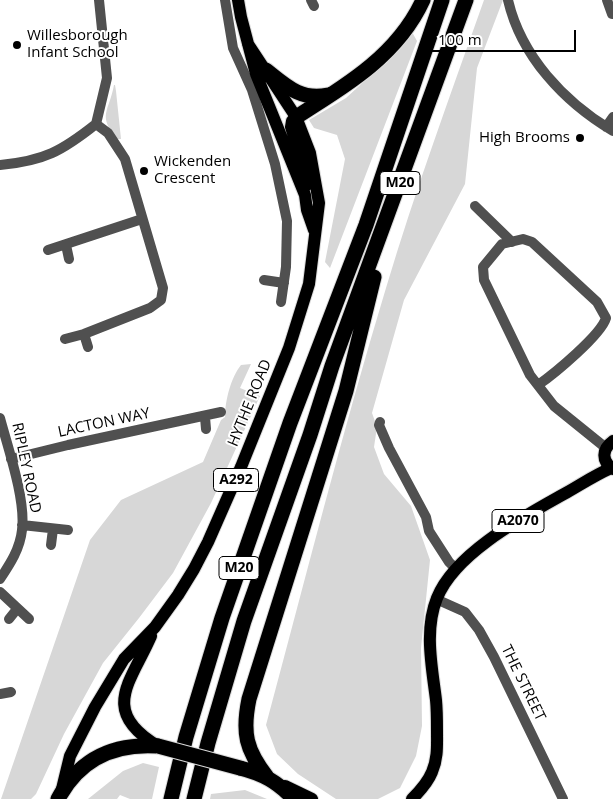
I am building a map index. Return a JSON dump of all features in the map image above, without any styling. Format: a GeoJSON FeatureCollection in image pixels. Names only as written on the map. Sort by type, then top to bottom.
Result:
{"type":"FeatureCollection","features":[{"type":"Feature","properties":{"kind":"highway"},"geometry":{"type":"LineString","coordinates":[[296,116],[363,73],[389,50],[405,31],[423,0]]}},
{"type":"Feature","properties":{"kind":"highway","name":"M20"},"geometry":{"type":"LineString","coordinates":[[171,799],[186,737],[222,618],[290,424],[366,225],[442,0]]}},
{"type":"Feature","properties":{"kind":"highway","name":"M20"},"geometry":{"type":"LineString","coordinates":[[194,799],[208,743],[244,622],[332,366],[466,0]]}},
{"type":"Feature","properties":{"kind":"highway"},"geometry":{"type":"LineString","coordinates":[[266,70],[284,85],[298,93],[311,97],[332,94]]}},
{"type":"Feature","properties":{"kind":"highway","name":"M20"},"geometry":{"type":"LineString","coordinates":[[272,780],[257,765],[251,752],[246,734],[246,712],[346,392],[389,213]]}},
{"type":"Feature","properties":{"kind":"highway"},"geometry":{"type":"LineString","coordinates":[[60,795],[71,778],[98,756],[121,748],[158,746],[255,771],[272,780],[294,799]]}},
{"type":"Feature","properties":{"kind":"main road","name":"HYTHE ROAD"},"geometry":{"type":"LineString","coordinates":[[238,0],[240,17],[256,74],[305,195],[307,210],[315,233]]}},
{"type":"Feature","properties":{"kind":"main road","name":"HYTHE ROAD"},"geometry":{"type":"LineString","coordinates":[[60,795],[70,756],[95,707],[124,659],[155,627],[194,569],[208,542],[241,467],[298,323],[309,284],[319,203],[310,153],[296,116],[248,44]]}},
{"type":"Feature","properties":{"kind":"main road"},"geometry":{"type":"LineString","coordinates":[[296,116],[292,121],[291,127],[304,168],[305,195]]}},
{"type":"Feature","properties":{"kind":"main road","name":"A2070"},"geometry":{"type":"LineString","coordinates":[[412,799],[432,773],[438,750],[430,641],[436,599],[445,582],[470,556],[514,523],[586,482],[610,457]]}},
{"type":"Feature","properties":{"kind":"main road","name":"HYTHE ROAD"},"geometry":{"type":"LineString","coordinates":[[155,627],[142,657],[128,682],[124,694],[124,704],[127,715],[138,731],[158,746]]}},
{"type":"Feature","properties":{"kind":"main road"},"geometry":{"type":"LineString","coordinates":[[272,780],[312,799]]}},
{"type":"Feature","properties":{"kind":"street"},"geometry":{"type":"LineString","coordinates":[[0,165],[38,160],[59,150],[96,124],[107,78],[99,0]]}},
{"type":"Feature","properties":{"kind":"street"},"geometry":{"type":"LineString","coordinates":[[224,0],[233,48],[252,90],[275,164],[286,220],[286,267],[281,302]]}},
{"type":"Feature","properties":{"kind":"street"},"geometry":{"type":"LineString","coordinates":[[508,0],[525,46],[540,68],[568,98],[610,129],[613,117]]}},
{"type":"Feature","properties":{"kind":"street"},"geometry":{"type":"LineString","coordinates":[[607,0],[612,14]]}},
{"type":"Feature","properties":{"kind":"street"},"geometry":{"type":"LineString","coordinates":[[233,48],[248,44]]}},
{"type":"Feature","properties":{"kind":"street"},"geometry":{"type":"LineString","coordinates":[[65,339],[84,334],[150,308],[161,300],[163,288],[125,159],[108,133],[96,124]]}},
{"type":"Feature","properties":{"kind":"street"},"geometry":{"type":"LineString","coordinates":[[475,206],[512,242]]}},
{"type":"Feature","properties":{"kind":"street"},"geometry":{"type":"LineString","coordinates":[[48,250],[66,246],[142,219]]}},
{"type":"Feature","properties":{"kind":"street"},"geometry":{"type":"LineString","coordinates":[[538,385],[553,375],[600,330],[606,318],[597,302],[540,248],[532,242],[523,239],[502,244],[486,263],[482,271],[484,280],[530,375],[554,406],[610,457]]}},
{"type":"Feature","properties":{"kind":"street"},"geometry":{"type":"LineString","coordinates":[[66,246],[69,258]]}},
{"type":"Feature","properties":{"kind":"street"},"geometry":{"type":"LineString","coordinates":[[264,280],[284,283]]}},
{"type":"Feature","properties":{"kind":"street"},"geometry":{"type":"LineString","coordinates":[[84,334],[88,347]]}},
{"type":"Feature","properties":{"kind":"street","name":"LACTON WAY"},"geometry":{"type":"LineString","coordinates":[[11,459],[221,412]]}},
{"type":"Feature","properties":{"kind":"street"},"geometry":{"type":"LineString","coordinates":[[204,417],[206,429]]}},
{"type":"Feature","properties":{"kind":"street","name":"RIPLEY ROAD"},"geometry":{"type":"LineString","coordinates":[[0,418],[19,495],[22,526],[15,555],[0,579]]}},
{"type":"Feature","properties":{"kind":"street"},"geometry":{"type":"LineString","coordinates":[[380,422],[389,448],[426,517],[429,531],[449,562],[456,569]]}},
{"type":"Feature","properties":{"kind":"street","name":"RIPLEY ROAD"},"geometry":{"type":"LineString","coordinates":[[22,526],[68,530]]}},
{"type":"Feature","properties":{"kind":"street","name":"RIPLEY ROAD"},"geometry":{"type":"LineString","coordinates":[[51,545],[53,529]]}},
{"type":"Feature","properties":{"kind":"street"},"geometry":{"type":"LineString","coordinates":[[0,592],[28,619]]}},
{"type":"Feature","properties":{"kind":"street","name":"THE STREET"},"geometry":{"type":"LineString","coordinates":[[436,599],[465,612],[479,630],[563,799]]}},
{"type":"Feature","properties":{"kind":"street"},"geometry":{"type":"LineString","coordinates":[[9,619],[17,609]]}},
{"type":"Feature","properties":{"kind":"street"},"geometry":{"type":"LineString","coordinates":[[0,694],[11,692]]}},
{"type":"Feature","properties":{"kind":"shaded area"},"geometry":{"type":"Polygon","coordinates":[[[484,0],[503,0],[477,68],[465,184],[404,300],[372,413],[377,427],[374,447],[384,474],[411,506],[430,560],[421,648],[422,726],[416,756],[400,788],[378,799],[336,799],[298,774],[277,754],[266,725],[339,452],[386,288],[421,180],[484,0]]]}},
{"type":"Feature","properties":{"kind":"shaded area"},"geometry":{"type":"Polygon","coordinates":[[[412,32],[417,41],[330,268],[325,262],[345,159],[337,135],[314,128],[309,120],[346,98],[384,63],[412,32]]]}},
{"type":"Feature","properties":{"kind":"shaded area"},"geometry":{"type":"Polygon","coordinates":[[[114,85],[121,139],[117,139],[111,131],[106,118],[114,85]]]}},
{"type":"Feature","properties":{"kind":"shaded area"},"geometry":{"type":"Polygon","coordinates":[[[251,364],[240,388],[260,396],[211,503],[173,573],[103,663],[64,734],[36,794],[31,799],[1,799],[90,540],[121,500],[203,462],[221,420],[225,417],[227,397],[234,376],[241,365],[251,364]]]}},
{"type":"Feature","properties":{"kind":"shaded area"},"geometry":{"type":"Polygon","coordinates":[[[143,763],[159,767],[152,799],[130,799],[120,795],[117,799],[88,799],[123,771],[143,763]]]}},
{"type":"Feature","properties":{"kind":"shaded area"},"geometry":{"type":"Polygon","coordinates":[[[245,790],[267,799],[210,799],[211,794],[245,790]]]}},
{"type":"Feature","properties":{"kind":"place","name":"Willesborough Infant School"},"geometry":{"type":"Point","coordinates":[17,45]}},
{"type":"Feature","properties":{"kind":"place","name":"High Brooms"},"geometry":{"type":"Point","coordinates":[580,138]}},
{"type":"Feature","properties":{"kind":"place","name":"Wickenden Crescent"},"geometry":{"type":"Point","coordinates":[144,171]}}]}
